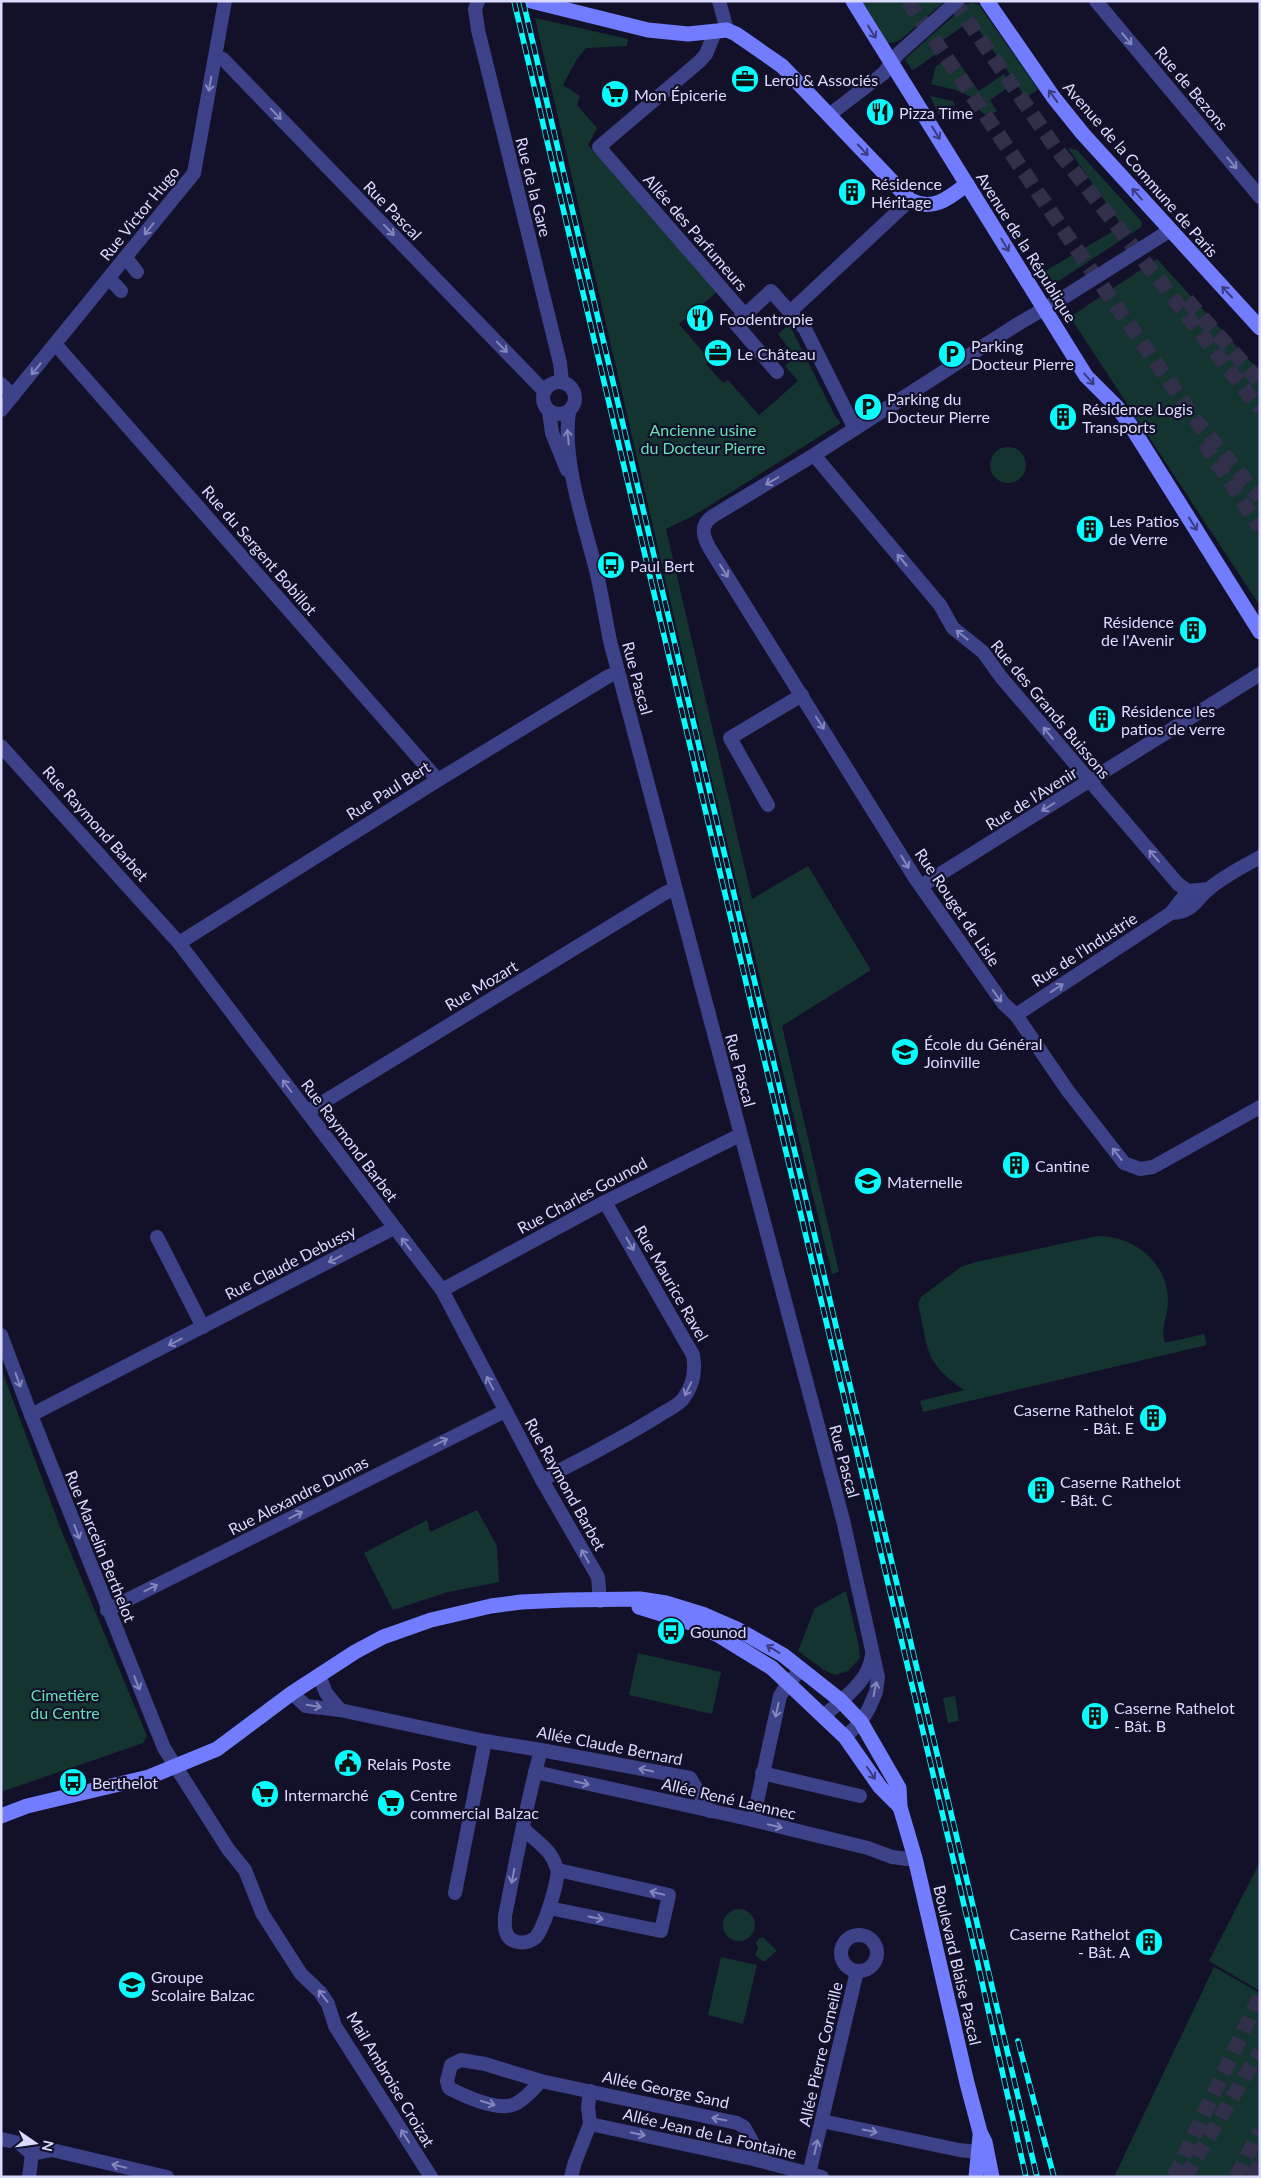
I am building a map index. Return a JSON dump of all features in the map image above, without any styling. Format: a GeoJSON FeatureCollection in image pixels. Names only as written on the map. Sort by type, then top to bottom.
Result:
{"type":"FeatureCollection","features":[{"type":"Feature","properties":{"kind":"street","name":"Rue Victor Hugo"},"geometry":{"type":"LineString","coordinates":[[1,410],[194,173],[225,1]]}},
{"type":"Feature","properties":{"kind":"street","name":"Rue de la Gare"},"geometry":{"type":"LineString","coordinates":[[478,1],[475,9],[478,30],[560,363],[562,382]]}},
{"type":"Feature","properties":{"kind":"street"},"geometry":{"type":"LineString","coordinates":[[531,1],[582,8],[648,30],[688,34],[721,31],[782,66],[910,200],[917,204],[930,206],[952,195],[967,184]]}},
{"type":"Feature","properties":{"kind":"street"},"geometry":{"type":"LineString","coordinates":[[719,1],[721,31]]}},
{"type":"Feature","properties":{"kind":"street","name":"Avenue de la République"},"geometry":{"type":"LineString","coordinates":[[853,1],[1086,376],[1117,407],[1129,423],[1260,632]]}},
{"type":"Feature","properties":{"kind":"street"},"geometry":{"type":"LineString","coordinates":[[829,115],[884,73],[898,54],[957,1]]}},
{"type":"Feature","properties":{"kind":"street","name":"Avenue de la Commune de Paris"},"geometry":{"type":"LineString","coordinates":[[987,1],[1054,98],[1083,134],[1169,231],[1260,328]]}},
{"type":"Feature","properties":{"kind":"street","name":"Rue de Bezons"},"geometry":{"type":"LineString","coordinates":[[1096,1],[1260,198]]}},
{"type":"Feature","properties":{"kind":"street","name":"Allée des Parfumeurs"},"geometry":{"type":"LineString","coordinates":[[721,31],[700,61],[599,147],[745,315],[771,291],[805,329],[855,429]]}},
{"type":"Feature","properties":{"kind":"street","name":"Rue Pascal"},"geometry":{"type":"LineString","coordinates":[[215,58],[223,59],[544,391],[543,402],[549,411],[552,433],[577,497],[596,568],[610,641],[843,1520],[873,1652],[878,1677],[876,1692],[860,1722],[845,1737]]}},
{"type":"Feature","properties":{"kind":"street"},"geometry":{"type":"LineString","coordinates":[[790,312],[910,200]]}},
{"type":"Feature","properties":{"kind":"street"},"geometry":{"type":"LineString","coordinates":[[814,455],[1044,308],[1169,231]]}},
{"type":"Feature","properties":{"kind":"street"},"geometry":{"type":"LineString","coordinates":[[126,258],[137,272]]}},
{"type":"Feature","properties":{"kind":"street"},"geometry":{"type":"LineString","coordinates":[[109,278],[122,291]]}},
{"type":"Feature","properties":{"kind":"street"},"geometry":{"type":"LineString","coordinates":[[745,315],[735,323],[777,372]]}},
{"type":"Feature","properties":{"kind":"street","name":"Rue du Sergent Bobillot"},"geometry":{"type":"LineString","coordinates":[[56,344],[438,780]]}},
{"type":"Feature","properties":{"kind":"street","name":"Rue Pascal"},"geometry":{"type":"LineString","coordinates":[[562,382],[568,384],[576,394],[573,407],[569,412],[567,431],[577,497]]}},
{"type":"Feature","properties":{"kind":"street"},"geometry":{"type":"LineString","coordinates":[[544,391],[551,384],[562,382]]}},
{"type":"Feature","properties":{"kind":"street"},"geometry":{"type":"LineString","coordinates":[[1,384],[13,396]]}},
{"type":"Feature","properties":{"kind":"street"},"geometry":{"type":"LineString","coordinates":[[549,411],[556,414],[569,412]]}},
{"type":"Feature","properties":{"kind":"street","name":"Rue Rouget de Lisle"},"geometry":{"type":"LineString","coordinates":[[814,455],[713,516],[703,528],[704,536],[710,549],[921,886],[1003,1003],[1016,1015],[1068,1091],[1124,1163],[1140,1169],[1152,1168],[1180,1154],[1260,1107]]}},
{"type":"Feature","properties":{"kind":"street","name":"Rue des Grands Buissons"},"geometry":{"type":"LineString","coordinates":[[814,455],[940,605],[954,628],[983,652],[1001,678],[1089,782],[1178,884],[1188,891]]}},
{"type":"Feature","properties":{"kind":"street","name":"Rue Paul Bert"},"geometry":{"type":"LineString","coordinates":[[179,942],[607,676],[618,672]]}},
{"type":"Feature","properties":{"kind":"street","name":"Rue de l'Avenir"},"geometry":{"type":"LineString","coordinates":[[921,886],[1260,674]]}},
{"type":"Feature","properties":{"kind":"street"},"geometry":{"type":"LineString","coordinates":[[768,805],[730,738],[802,695]]}},
{"type":"Feature","properties":{"kind":"street","name":"Rue Raymond Barbet"},"geometry":{"type":"LineString","coordinates":[[1,746],[179,942],[442,1290],[542,1480],[598,1577],[600,1601]]}},
{"type":"Feature","properties":{"kind":"street","name":"Rue de l'Industrie"},"geometry":{"type":"LineString","coordinates":[[1171,913],[1183,912],[1196,904],[1209,889],[1260,857]]}},
{"type":"Feature","properties":{"kind":"street","name":"Rue Mozart"},"geometry":{"type":"LineString","coordinates":[[307,1112],[675,888]]}},
{"type":"Feature","properties":{"kind":"street","name":"Rue de l'Industrie"},"geometry":{"type":"LineString","coordinates":[[1016,1015],[1171,913],[1188,891],[1209,889]]}},
{"type":"Feature","properties":{"kind":"street","name":"Rue Charles Gounod"},"geometry":{"type":"LineString","coordinates":[[442,1290],[606,1202],[740,1135]]}},
{"type":"Feature","properties":{"kind":"street","name":"Rue Maurice Ravel"},"geometry":{"type":"LineString","coordinates":[[542,1480],[606,1444],[624,1438],[682,1400],[691,1386],[694,1374],[692,1355],[606,1202]]}},
{"type":"Feature","properties":{"kind":"street","name":"Rue Claude Debussy"},"geometry":{"type":"LineString","coordinates":[[30,1415],[394,1228]]}},
{"type":"Feature","properties":{"kind":"street"},"geometry":{"type":"LineString","coordinates":[[157,1237],[203,1327]]}},
{"type":"Feature","properties":{"kind":"street","name":"Rue Marcelin Berthelot"},"geometry":{"type":"LineString","coordinates":[[1,1335],[30,1415],[164,1748],[228,1849]]}},
{"type":"Feature","properties":{"kind":"street","name":"Rue Alexandre Dumas"},"geometry":{"type":"LineString","coordinates":[[107,1610],[505,1411]]}},
{"type":"Feature","properties":{"kind":"street","name":"Boulevard Blaise Pascal"},"geometry":{"type":"LineString","coordinates":[[1,1816],[27,1806],[149,1777],[218,1749],[292,1694],[355,1652],[383,1637],[431,1620],[491,1606],[521,1602],[640,1599],[705,1615],[751,1636],[783,1655],[840,1700],[860,1722],[899,1788],[900,1806],[915,1858],[981,2142],[992,2177]]}},
{"type":"Feature","properties":{"kind":"street"},"geometry":{"type":"LineString","coordinates":[[619,1600],[687,1622],[720,1636],[772,1668],[845,1737],[880,1787],[900,1806]]}},
{"type":"Feature","properties":{"kind":"street"},"geometry":{"type":"LineString","coordinates":[[824,1716],[861,1682],[871,1665],[873,1652]]}},
{"type":"Feature","properties":{"kind":"street"},"geometry":{"type":"LineString","coordinates":[[752,1820],[780,1696],[788,1682],[801,1670]]}},
{"type":"Feature","properties":{"kind":"street"},"geometry":{"type":"LineString","coordinates":[[319,1675],[326,1693],[340,1710]]}},
{"type":"Feature","properties":{"kind":"street","name":"Allée Claude Bernard"},"geometry":{"type":"LineString","coordinates":[[292,1694],[306,1706],[340,1710],[485,1741],[690,1778],[710,1811]]}},
{"type":"Feature","properties":{"kind":"street"},"geometry":{"type":"LineString","coordinates":[[455,1893],[485,1741]]}},
{"type":"Feature","properties":{"kind":"street"},"geometry":{"type":"LineString","coordinates":[[523,1828],[535,1841],[548,1850],[558,1870],[549,1908],[540,1932],[536,1938],[517,1942],[510,1939],[506,1932],[505,1916],[534,1772],[541,1750]]}},
{"type":"Feature","properties":{"kind":"street","name":"Allée René Laennec"},"geometry":{"type":"LineString","coordinates":[[534,1772],[752,1820],[868,1848],[892,1857],[915,1858]]}},
{"type":"Feature","properties":{"kind":"street"},"geometry":{"type":"LineString","coordinates":[[762,1773],[860,1796]]}},
{"type":"Feature","properties":{"kind":"street","name":"Mail Ambroise Croizat"},"geometry":{"type":"LineString","coordinates":[[228,1849],[245,1870],[262,1913],[301,1974],[320,1992],[328,2004],[335,2026],[431,2177]]}},
{"type":"Feature","properties":{"kind":"street"},"geometry":{"type":"LineString","coordinates":[[549,1908],[661,1931],[669,1896],[558,1870]]}},
{"type":"Feature","properties":{"kind":"street","name":"Allée Pierre Corneille"},"geometry":{"type":"LineString","coordinates":[[816,2175],[822,2121],[857,1971]]}},
{"type":"Feature","properties":{"kind":"street","name":"Allée George Sand"},"geometry":{"type":"LineString","coordinates":[[541,2080],[522,2100],[513,2105],[500,2106],[461,2094],[449,2088],[447,2081],[451,2065],[461,2060],[485,2064],[541,2080],[738,2123],[744,2127],[763,2161]]}},
{"type":"Feature","properties":{"kind":"street"},"geometry":{"type":"LineString","coordinates":[[571,2177],[590,2124],[588,2107],[590,2090]]}},
{"type":"Feature","properties":{"kind":"street"},"geometry":{"type":"LineString","coordinates":[[822,2121],[959,2150],[981,2142]]}},
{"type":"Feature","properties":{"kind":"street","name":"Allée Jean de La Fontaine"},"geometry":{"type":"LineString","coordinates":[[590,2124],[763,2161],[816,2175]]}},
{"type":"Feature","properties":{"kind":"street"},"geometry":{"type":"LineString","coordinates":[[1,2139],[19,2143],[32,2154]]}},
{"type":"Feature","properties":{"kind":"street","name":"Boulevard Blaise Pascal"},"geometry":{"type":"LineString","coordinates":[[976,2177],[981,2142]]}},
{"type":"Feature","properties":{"kind":"street"},"geometry":{"type":"LineString","coordinates":[[32,2154],[52,2150],[167,2177]]}},
{"type":"Feature","properties":{"kind":"street"},"geometry":{"type":"LineString","coordinates":[[29,2177],[32,2154]]}},
{"type":"Feature","properties":{"kind":"street"},"geometry":{"type":"LineString","coordinates":[[575,2162],[584,2177]]}},
{"type":"Feature","properties":{"kind":"green space"},"geometry":{"type":"Polygon","coordinates":[[[860,1],[945,1],[900,40],[892,43],[885,42],[860,1]]]}},
{"type":"Feature","properties":{"kind":"green space"},"geometry":{"type":"Polygon","coordinates":[[[967,4],[979,5],[1038,89],[1026,98],[972,20],[943,40],[947,46],[915,69],[912,70],[905,59],[967,4]]]}},
{"type":"Feature","properties":{"kind":"green space","name":"Ancienne usine du Docteur Pierre"},"geometry":{"type":"Polygon","coordinates":[[[535,18],[628,39],[627,46],[586,48],[577,59],[563,85],[580,96],[577,105],[597,128],[588,145],[717,292],[679,324],[710,360],[706,364],[723,383],[728,380],[759,415],[798,381],[785,366],[795,357],[778,334],[789,324],[835,416],[841,423],[693,516],[666,529],[752,899],[808,866],[871,970],[782,1026],[839,1272],[832,1274],[710,772],[535,18]]]}},
{"type":"Feature","properties":{"kind":"green space"},"geometry":{"type":"Polygon","coordinates":[[[953,55],[979,91],[1004,74],[1012,85],[990,100],[997,111],[988,116],[982,112],[972,98],[965,94],[931,84],[936,66],[953,55]]]}},
{"type":"Feature","properties":{"kind":"green space"},"geometry":{"type":"Polygon","coordinates":[[[930,96],[953,101],[955,105],[944,109],[939,115],[930,96]]]}},
{"type":"Feature","properties":{"kind":"green space"},"geometry":{"type":"Polygon","coordinates":[[[1068,148],[1077,150],[1142,222],[1141,227],[1051,286],[1040,274],[1122,226],[1068,148]]]}},
{"type":"Feature","properties":{"kind":"green space"},"geometry":{"type":"Polygon","coordinates":[[[1157,259],[1260,372],[1260,606],[1070,317],[1157,259]]]}},
{"type":"Feature","properties":{"kind":"green space"},"geometry":{"type":"Polygon","coordinates":[[[1008,447],[1015,448],[1021,452],[1025,458],[1025,472],[1021,478],[1015,482],[1008,483],[1001,482],[995,478],[991,472],[990,465],[991,458],[995,452],[1001,448],[1008,447]]]}},
{"type":"Feature","properties":{"kind":"green space"},"geometry":{"type":"Polygon","coordinates":[[[1098,1236],[1112,1237],[1125,1241],[1147,1254],[1156,1264],[1167,1288],[1168,1308],[1163,1332],[1165,1343],[1204,1334],[1207,1345],[923,1412],[920,1401],[964,1390],[941,1371],[929,1353],[918,1304],[921,1297],[961,1267],[976,1262],[1098,1236]]]}},
{"type":"Feature","properties":{"kind":"green space","name":"Cimetière du Centre"},"geometry":{"type":"Polygon","coordinates":[[[1,1368],[60,1527],[147,1736],[143,1743],[1,1792],[1,1368]]]}},
{"type":"Feature","properties":{"kind":"green space"},"geometry":{"type":"Polygon","coordinates":[[[477,1510],[497,1546],[499,1582],[448,1592],[393,1610],[364,1553],[427,1520],[430,1532],[477,1510]]]}},
{"type":"Feature","properties":{"kind":"green space"},"geometry":{"type":"Polygon","coordinates":[[[846,1591],[860,1658],[848,1671],[835,1675],[824,1670],[798,1651],[815,1608],[846,1591]]]}},
{"type":"Feature","properties":{"kind":"green space"},"geometry":{"type":"Polygon","coordinates":[[[638,1653],[721,1672],[712,1714],[629,1695],[638,1653]]]}},
{"type":"Feature","properties":{"kind":"green space"},"geometry":{"type":"Polygon","coordinates":[[[955,1696],[959,1721],[948,1723],[943,1698],[955,1696]]]}},
{"type":"Feature","properties":{"kind":"green space"},"geometry":{"type":"Polygon","coordinates":[[[1260,1862],[1260,1991],[1209,1961],[1260,1862]]]}},
{"type":"Feature","properties":{"kind":"green space"},"geometry":{"type":"Polygon","coordinates":[[[739,1909],[751,1913],[755,1925],[751,1937],[739,1941],[727,1937],[723,1925],[727,1913],[739,1909]]]}},
{"type":"Feature","properties":{"kind":"green space"},"geometry":{"type":"Polygon","coordinates":[[[763,1937],[777,1951],[765,1961],[762,1961],[755,1955],[758,1948],[756,1943],[759,1938],[763,1937]]]}},
{"type":"Feature","properties":{"kind":"green space"},"geometry":{"type":"Polygon","coordinates":[[[721,1957],[757,1965],[743,2024],[708,2015],[721,1957]]]}},
{"type":"Feature","properties":{"kind":"green space"},"geometry":{"type":"Polygon","coordinates":[[[1214,1967],[1260,1993],[1260,2175],[1258,2177],[1114,2177],[1214,1967]]]}},
{"type":"Feature","properties":{"kind":"tunnel"},"geometry":{"type":"LineString","coordinates":[[908,1],[1066,234],[1198,423],[1260,498]]}},
{"type":"Feature","properties":{"kind":"tunnel"},"geometry":{"type":"LineString","coordinates":[[954,1],[1055,147],[1260,409]]}},
{"type":"Feature","properties":{"kind":"tunnel"},"geometry":{"type":"LineString","coordinates":[[1187,300],[1260,382]]}},
{"type":"Feature","properties":{"kind":"tunnel"},"geometry":{"type":"LineString","coordinates":[[1204,443],[1260,528]]}},
{"type":"Feature","properties":{"kind":"tunnel"},"geometry":{"type":"LineString","coordinates":[[1174,2177],[1260,1996]]}},
{"type":"Feature","properties":{"kind":"tunnel"},"geometry":{"type":"LineString","coordinates":[[1185,2177],[1260,2051]]}},
{"type":"Feature","properties":{"kind":"tunnel"},"geometry":{"type":"LineString","coordinates":[[1236,2177],[1260,2131]]}},
{"type":"Feature","properties":{"kind":"tunnel"},"geometry":{"type":"LineString","coordinates":[[1252,2177],[1260,2164]]}},
{"type":"Feature","properties":{"kind":"railway"},"geometry":{"type":"LineString","coordinates":[[514,1],[977,1960],[1026,2177]]}},
{"type":"Feature","properties":{"kind":"railway"},"geometry":{"type":"LineString","coordinates":[[523,1],[1037,2177]]}},
{"type":"Feature","properties":{"kind":"railway"},"geometry":{"type":"LineString","coordinates":[[1018,2041],[1054,2177]]}},
{"type":"Feature","properties":{"kind":"place","name":"Leroi & Associés"},"geometry":{"type":"Point","coordinates":[745,79]}},
{"type":"Feature","properties":{"kind":"place","name":"Mon Épicerie"},"geometry":{"type":"Point","coordinates":[615,94]}},
{"type":"Feature","properties":{"kind":"place","name":"Pizza Time"},"geometry":{"type":"Point","coordinates":[880,112]}},
{"type":"Feature","properties":{"kind":"place","name":"Résidence Héritage"},"geometry":{"type":"Point","coordinates":[852,192]}},
{"type":"Feature","properties":{"kind":"place","name":"Foodentropie"},"geometry":{"type":"Point","coordinates":[700,318]}},
{"type":"Feature","properties":{"kind":"place","name":"Le Château"},"geometry":{"type":"Point","coordinates":[718,353]}},
{"type":"Feature","properties":{"kind":"place","name":"Parking Docteur Pierre"},"geometry":{"type":"Point","coordinates":[952,354]}},
{"type":"Feature","properties":{"kind":"place","name":"Parking du Docteur Pierre"},"geometry":{"type":"Point","coordinates":[868,407]}},
{"type":"Feature","properties":{"kind":"place","name":"Résidence Logis Transports"},"geometry":{"type":"Point","coordinates":[1063,417]}},
{"type":"Feature","properties":{"kind":"place","name":"Les Patios de Verre"},"geometry":{"type":"Point","coordinates":[1090,529]}},
{"type":"Feature","properties":{"kind":"place","name":"Paul Bert"},"geometry":{"type":"Point","coordinates":[611,565]}},
{"type":"Feature","properties":{"kind":"place","name":"Résidence de l'Avenir"},"geometry":{"type":"Point","coordinates":[1193,630]}},
{"type":"Feature","properties":{"kind":"place","name":"Résidence les patios de verre"},"geometry":{"type":"Point","coordinates":[1102,719]}},
{"type":"Feature","properties":{"kind":"place","name":"École du Général Joinville"},"geometry":{"type":"Point","coordinates":[905,1052]}},
{"type":"Feature","properties":{"kind":"place","name":"Cantine"},"geometry":{"type":"Point","coordinates":[1016,1165]}},
{"type":"Feature","properties":{"kind":"place","name":"Maternelle"},"geometry":{"type":"Point","coordinates":[868,1181]}},
{"type":"Feature","properties":{"kind":"place","name":"Caserne Rathelot - Bât. E"},"geometry":{"type":"Point","coordinates":[1153,1418]}},
{"type":"Feature","properties":{"kind":"place","name":"Caserne Rathelot - Bât. C"},"geometry":{"type":"Point","coordinates":[1041,1490]}},
{"type":"Feature","properties":{"kind":"place","name":"Gounod"},"geometry":{"type":"Point","coordinates":[671,1631]}},
{"type":"Feature","properties":{"kind":"place","name":"Caserne Rathelot - Bât. B"},"geometry":{"type":"Point","coordinates":[1095,1716]}},
{"type":"Feature","properties":{"kind":"place","name":"Relais Poste"},"geometry":{"type":"Point","coordinates":[348,1763]}},
{"type":"Feature","properties":{"kind":"place","name":"Berthelot"},"geometry":{"type":"Point","coordinates":[73,1782]}},
{"type":"Feature","properties":{"kind":"place","name":"Intermarché"},"geometry":{"type":"Point","coordinates":[265,1794]}},
{"type":"Feature","properties":{"kind":"place","name":"Centre commercial Balzac"},"geometry":{"type":"Point","coordinates":[391,1803]}},
{"type":"Feature","properties":{"kind":"place","name":"Caserne Rathelot - Bât. A"},"geometry":{"type":"Point","coordinates":[1149,1942]}},
{"type":"Feature","properties":{"kind":"place","name":"Groupe Scolaire Balzac"},"geometry":{"type":"Point","coordinates":[132,1985]}}]}
